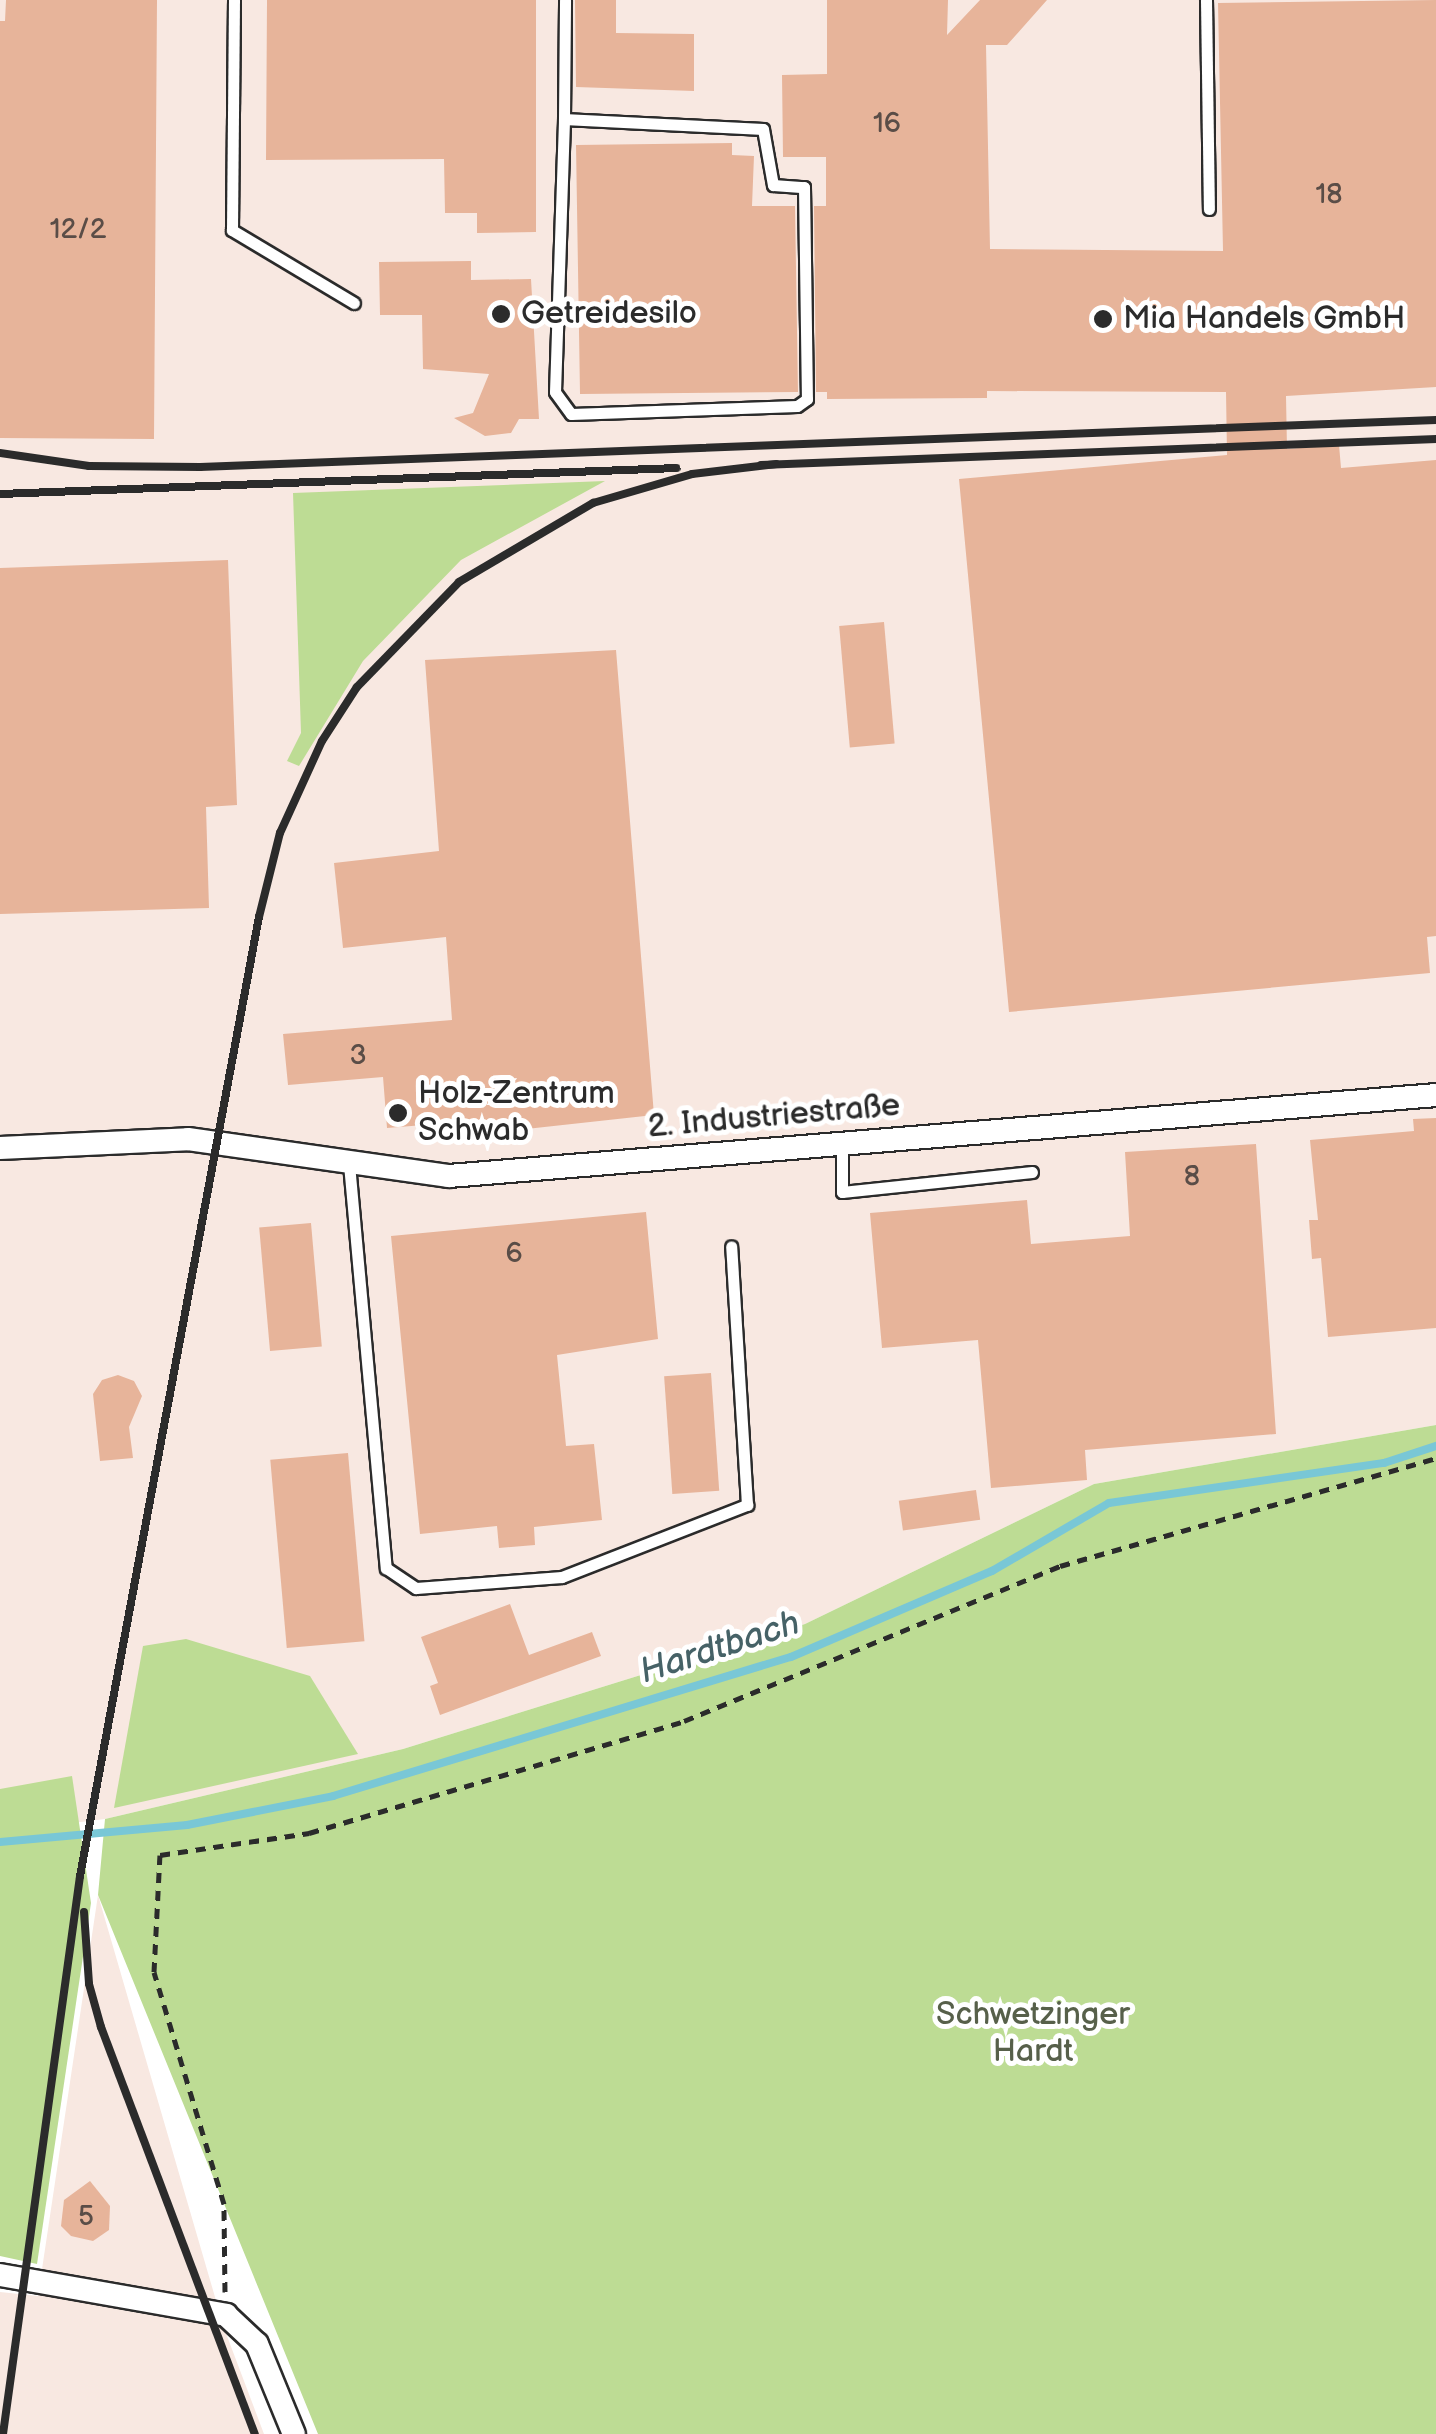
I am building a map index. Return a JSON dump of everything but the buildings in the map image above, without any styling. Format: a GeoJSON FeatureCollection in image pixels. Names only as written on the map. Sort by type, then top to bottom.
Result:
{"type":"FeatureCollection","features":[{"type":"Feature","properties":{"kind":"street","name":"2. Industriestraße"},"geometry":{"type":"LineString","coordinates":[[0,1148],[188,1139],[449,1176],[1436,1095]]}},
{"type":"Feature","properties":{"kind":"street"},"geometry":{"type":"LineString","coordinates":[[0,2275],[226,2315],[249,2334],[294,2434]]}},
{"type":"Feature","properties":{"kind":"lane"},"geometry":{"type":"LineString","coordinates":[[234,0],[232,230],[354,303]]}},
{"type":"Feature","properties":{"kind":"lane"},"geometry":{"type":"LineString","coordinates":[[564,119],[763,129],[773,185],[804,188],[807,399],[797,406],[571,414],[555,392],[565,0]]}},
{"type":"Feature","properties":{"kind":"lane"},"geometry":{"type":"LineString","coordinates":[[1206,0],[1210,209]]}},
{"type":"Feature","properties":{"kind":"lane"},"geometry":{"type":"LineString","coordinates":[[842,1144],[842,1192],[1032,1172]]}},
{"type":"Feature","properties":{"kind":"lane"},"geometry":{"type":"LineString","coordinates":[[349,1164],[386,1568],[416,1588],[562,1576],[747,1506],[731,1246]]}},
{"type":"Feature","properties":{"kind":"path"},"geometry":{"type":"LineString","coordinates":[[226,2315],[224,2204],[154,1972],[160,1855],[309,1833],[684,1721],[1060,1566],[1436,1458]]}},
{"type":"Feature","properties":{"kind":"shaded area"},"geometry":{"type":"Polygon","coordinates":[[[0,0],[1436,0],[1436,1425],[1094,1484],[805,1624],[403,1749],[105,1819],[0,1832],[0,0]]]}},
{"type":"Feature","properties":{"kind":"shaded area"},"geometry":{"type":"Polygon","coordinates":[[[98,1895],[224,2328],[264,2434],[0,2434],[0,2292],[38,2296],[98,1895]]]}},
{"type":"Feature","properties":{"kind":"green space"},"geometry":{"type":"Polygon","coordinates":[[[605,481],[461,560],[363,661],[299,766],[287,761],[301,733],[293,493],[605,481]]]}},
{"type":"Feature","properties":{"kind":"green space","name":"Schwetzinger Hardt"},"geometry":{"type":"Polygon","coordinates":[[[1436,1425],[1436,2434],[318,2434],[98,1895],[105,1819],[403,1749],[805,1624],[1094,1484],[1436,1425]]]}},
{"type":"Feature","properties":{"kind":"green space"},"geometry":{"type":"Polygon","coordinates":[[[186,1639],[310,1676],[358,1754],[114,1808],[143,1646],[186,1639]]]}},
{"type":"Feature","properties":{"kind":"green space"},"geometry":{"type":"Polygon","coordinates":[[[72,1776],[91,1903],[37,2264],[0,2256],[0,1789],[72,1776]]]}},
{"type":"Feature","properties":{"kind":"waterway","name":"Hardtbach"},"geometry":{"type":"LineString","coordinates":[[0,1842],[187,1825],[333,1796],[791,1657],[992,1571],[1109,1503],[1384,1463],[1436,1446]]}},
{"type":"Feature","properties":{"kind":"railway"},"geometry":{"type":"LineString","coordinates":[[0,453],[89,466],[200,467],[1436,420]]}},
{"type":"Feature","properties":{"kind":"railway"},"geometry":{"type":"LineString","coordinates":[[761,465],[1436,439]]}},
{"type":"Feature","properties":{"kind":"railway"},"geometry":{"type":"LineString","coordinates":[[3,2434],[80,1876],[259,917],[280,833],[322,741],[357,687],[459,582],[593,503],[692,474],[776,464]]}},
{"type":"Feature","properties":{"kind":"railway"},"geometry":{"type":"LineString","coordinates":[[0,494],[677,468]]}},
{"type":"Feature","properties":{"kind":"railway"},"geometry":{"type":"LineString","coordinates":[[84,1912],[89,1984],[101,2027],[255,2434]]}},
{"type":"Feature","properties":{"kind":"place","name":"Getreidesilo"},"geometry":{"type":"Point","coordinates":[501,314]}},
{"type":"Feature","properties":{"kind":"place","name":"Mia Handels GmbH"},"geometry":{"type":"Point","coordinates":[1103,319]}},
{"type":"Feature","properties":{"kind":"place","name":"Holz-Zentrum Schwab"},"geometry":{"type":"Point","coordinates":[398,1113]}}]}
